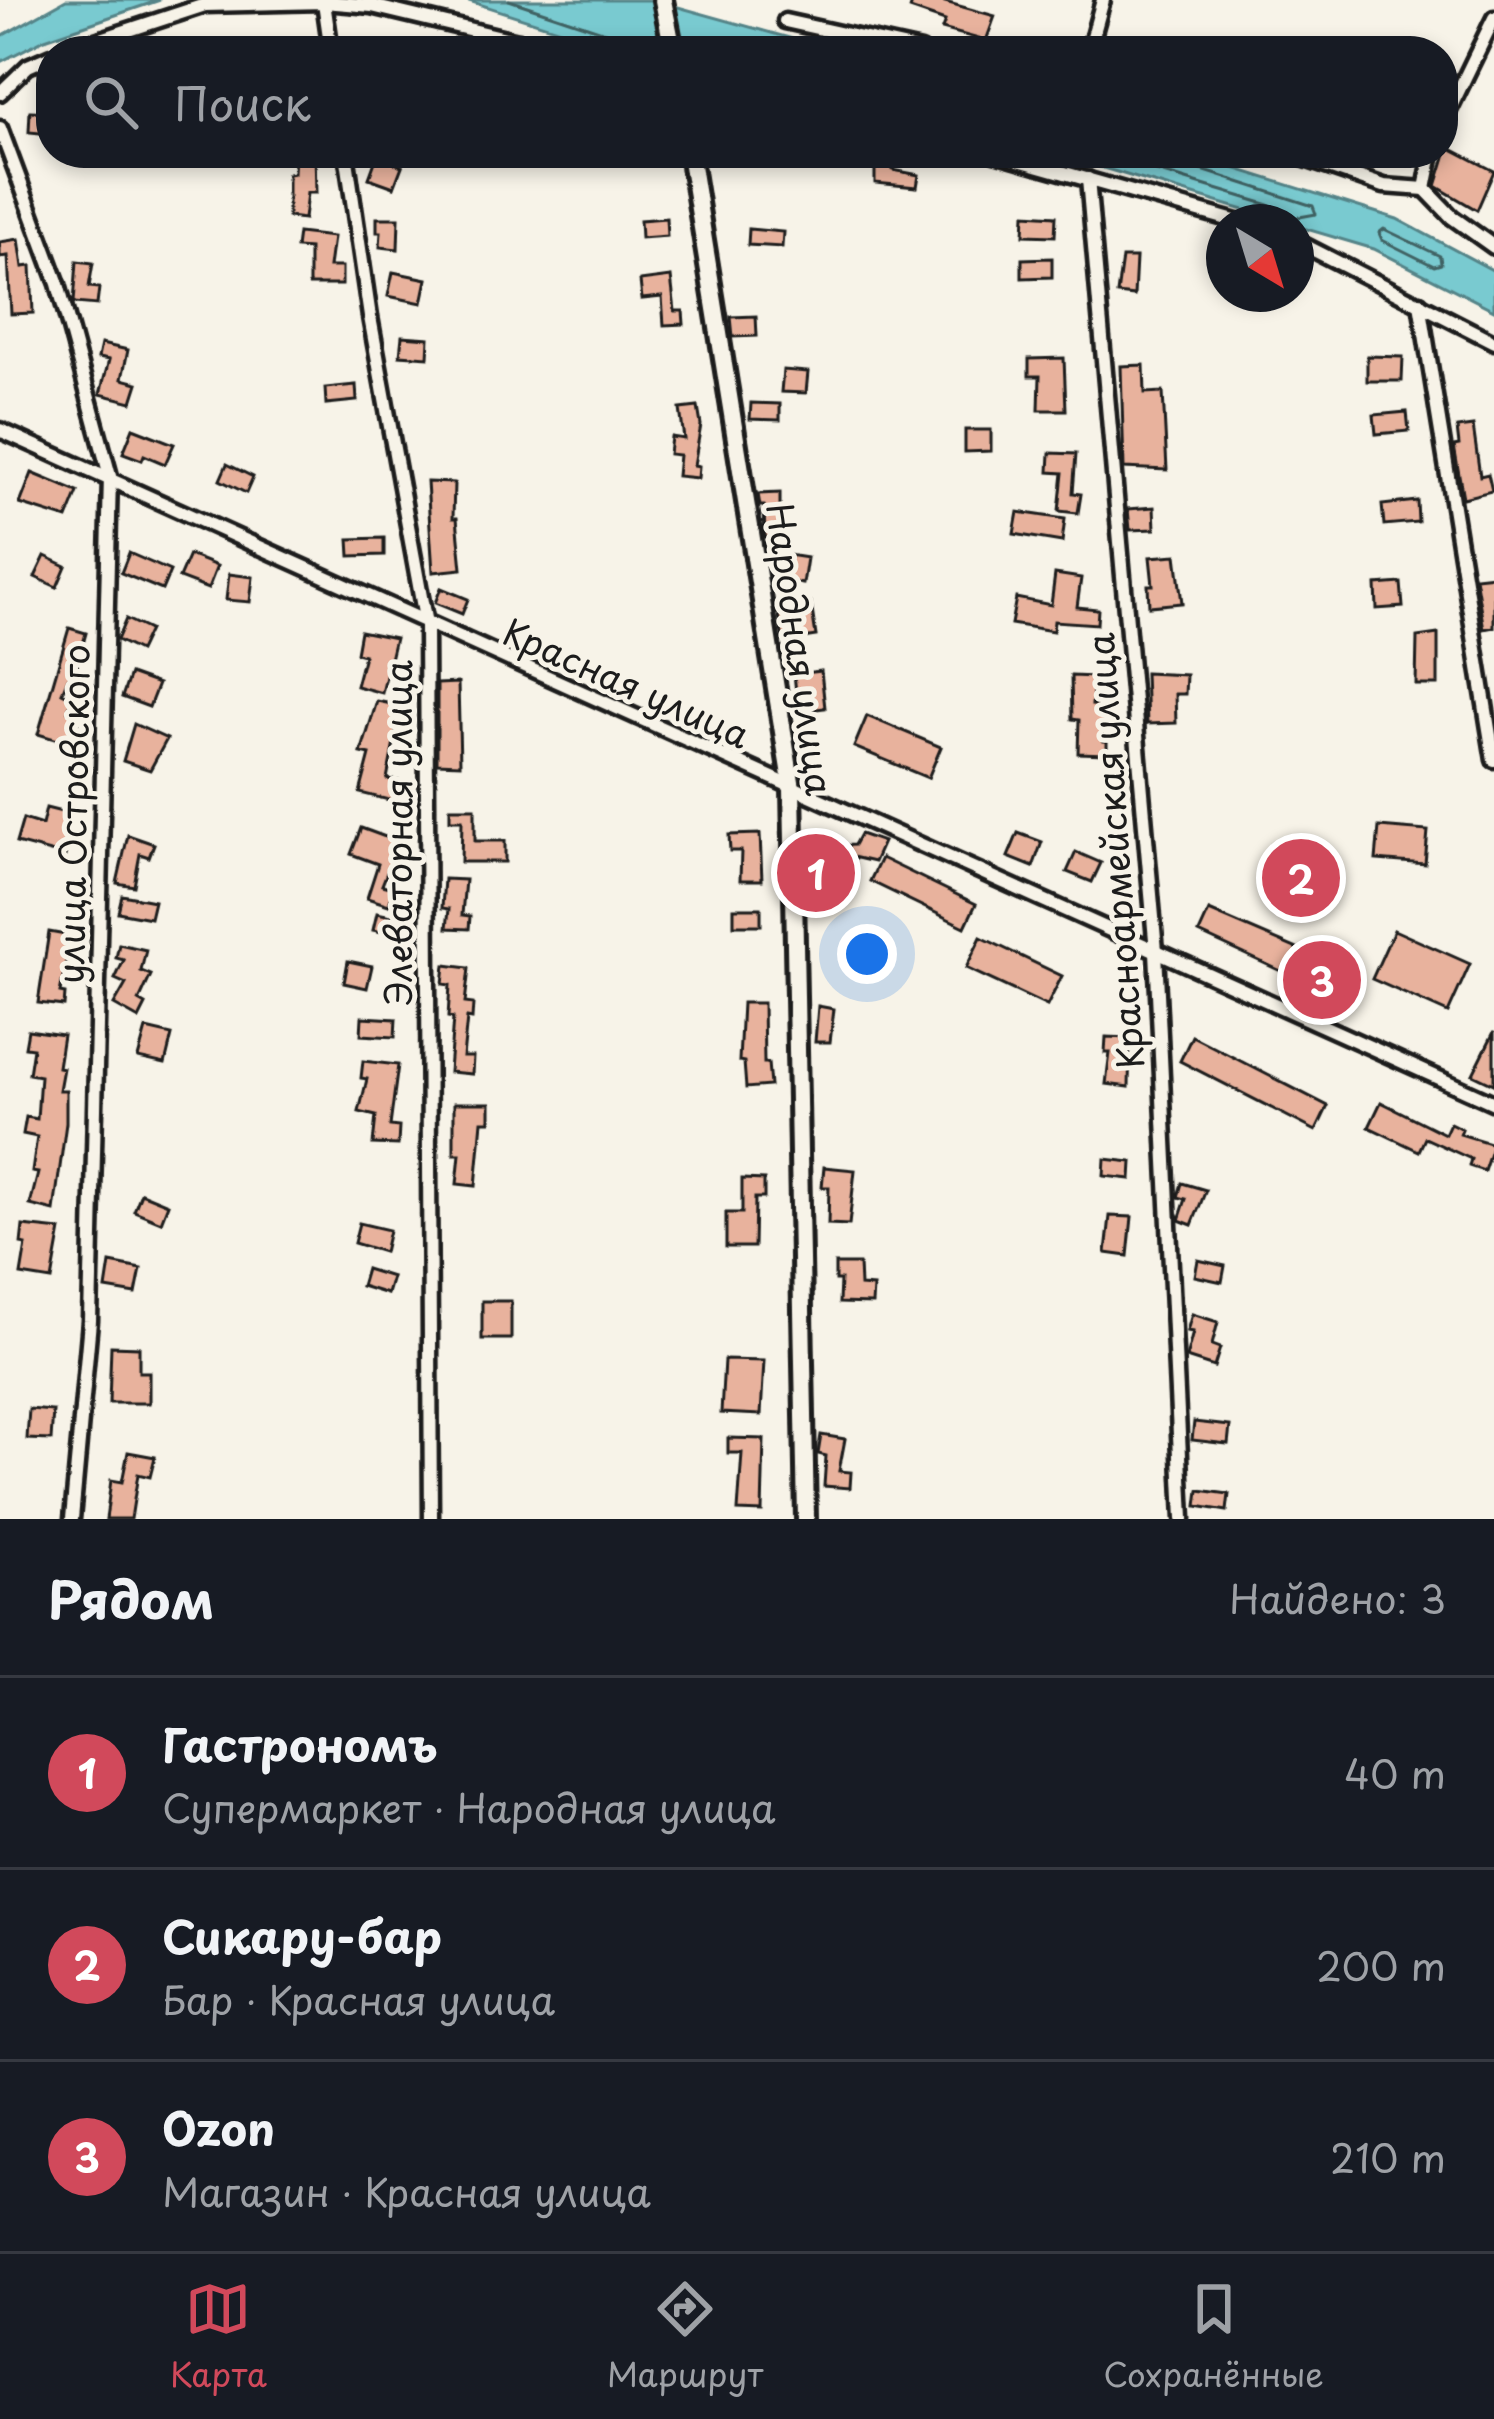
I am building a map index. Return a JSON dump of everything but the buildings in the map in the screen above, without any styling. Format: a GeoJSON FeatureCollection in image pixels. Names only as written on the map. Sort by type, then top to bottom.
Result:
{"type":"FeatureCollection","features":[{"type":"Feature","properties":{"kind":"main road"},"geometry":{"type":"LineString","coordinates":[[663,0],[670,36]]}},
{"type":"Feature","properties":{"kind":"main road","name":"Народная улица"},"geometry":{"type":"LineString","coordinates":[[692,168],[792,788],[806,1519]]}},
{"type":"Feature","properties":{"kind":"street"},"geometry":{"type":"LineString","coordinates":[[1093,36],[1102,0]]}},
{"type":"Feature","properties":{"kind":"street"},"geometry":{"type":"LineString","coordinates":[[111,36],[205,5],[324,2],[372,6],[497,36]]}},
{"type":"Feature","properties":{"kind":"street"},"geometry":{"type":"LineString","coordinates":[[324,2],[329,36]]}},
{"type":"Feature","properties":{"kind":"street"},"geometry":{"type":"LineString","coordinates":[[1458,92],[1494,18]]}},
{"type":"Feature","properties":{"kind":"street"},"geometry":{"type":"LineString","coordinates":[[785,21],[852,36]]}},
{"type":"Feature","properties":{"kind":"street"},"geometry":{"type":"LineString","coordinates":[[0,93],[36,63]]}},
{"type":"Feature","properties":{"kind":"street","name":"улица Островского"},"geometry":{"type":"LineString","coordinates":[[2,136],[58,284],[110,476],[90,1321],[72,1519]]}},
{"type":"Feature","properties":{"kind":"street","name":"Элеваторная улица"},"geometry":{"type":"LineString","coordinates":[[348,168],[425,624],[431,1519]]}},
{"type":"Feature","properties":{"kind":"street"},"geometry":{"type":"LineString","coordinates":[[1048,168],[1206,213]]}},
{"type":"Feature","properties":{"kind":"street"},"geometry":{"type":"LineString","coordinates":[[1332,168],[1384,186],[1425,189],[1452,217],[1494,247]]}},
{"type":"Feature","properties":{"kind":"street"},"geometry":{"type":"LineString","coordinates":[[1425,189],[1429,168]]}},
{"type":"Feature","properties":{"kind":"street","name":"Красноармейская улица"},"geometry":{"type":"LineString","coordinates":[[1088,179],[1156,951],[1184,1519]]}},
{"type":"Feature","properties":{"kind":"street"},"geometry":{"type":"LineString","coordinates":[[1314,250],[1494,343]]}},
{"type":"Feature","properties":{"kind":"street"},"geometry":{"type":"LineString","coordinates":[[1420,303],[1494,760]]}},
{"type":"Feature","properties":{"kind":"street","name":"Красная улица"},"geometry":{"type":"LineString","coordinates":[[0,430],[1494,1103]]}},
{"type":"Feature","properties":{"kind":"water"},"geometry":{"type":"Polygon","coordinates":[[[66,0],[160,0],[54,36],[36,36],[36,44],[0,62],[0,37],[66,0]]]}},
{"type":"Feature","properties":{"kind":"water"},"geometry":{"type":"Polygon","coordinates":[[[466,0],[653,0],[782,36],[579,36],[466,0]]]}},
{"type":"Feature","properties":{"kind":"water"},"geometry":{"type":"Polygon","coordinates":[[[1103,168],[1234,168],[1397,219],[1494,271],[1494,310],[1374,249],[1314,231],[1314,204],[1224,204],[1103,168]]]}},
{"type":"Feature","properties":{"kind":"place","name":"Гастрономъ"},"geometry":{"type":"Point","coordinates":[816,873]}},
{"type":"Feature","properties":{"kind":"place","name":"Сикару-бар"},"geometry":{"type":"Point","coordinates":[1301,878]}},
{"type":"Feature","properties":{"kind":"place","name":"Ozon"},"geometry":{"type":"Point","coordinates":[1322,980]}}]}
